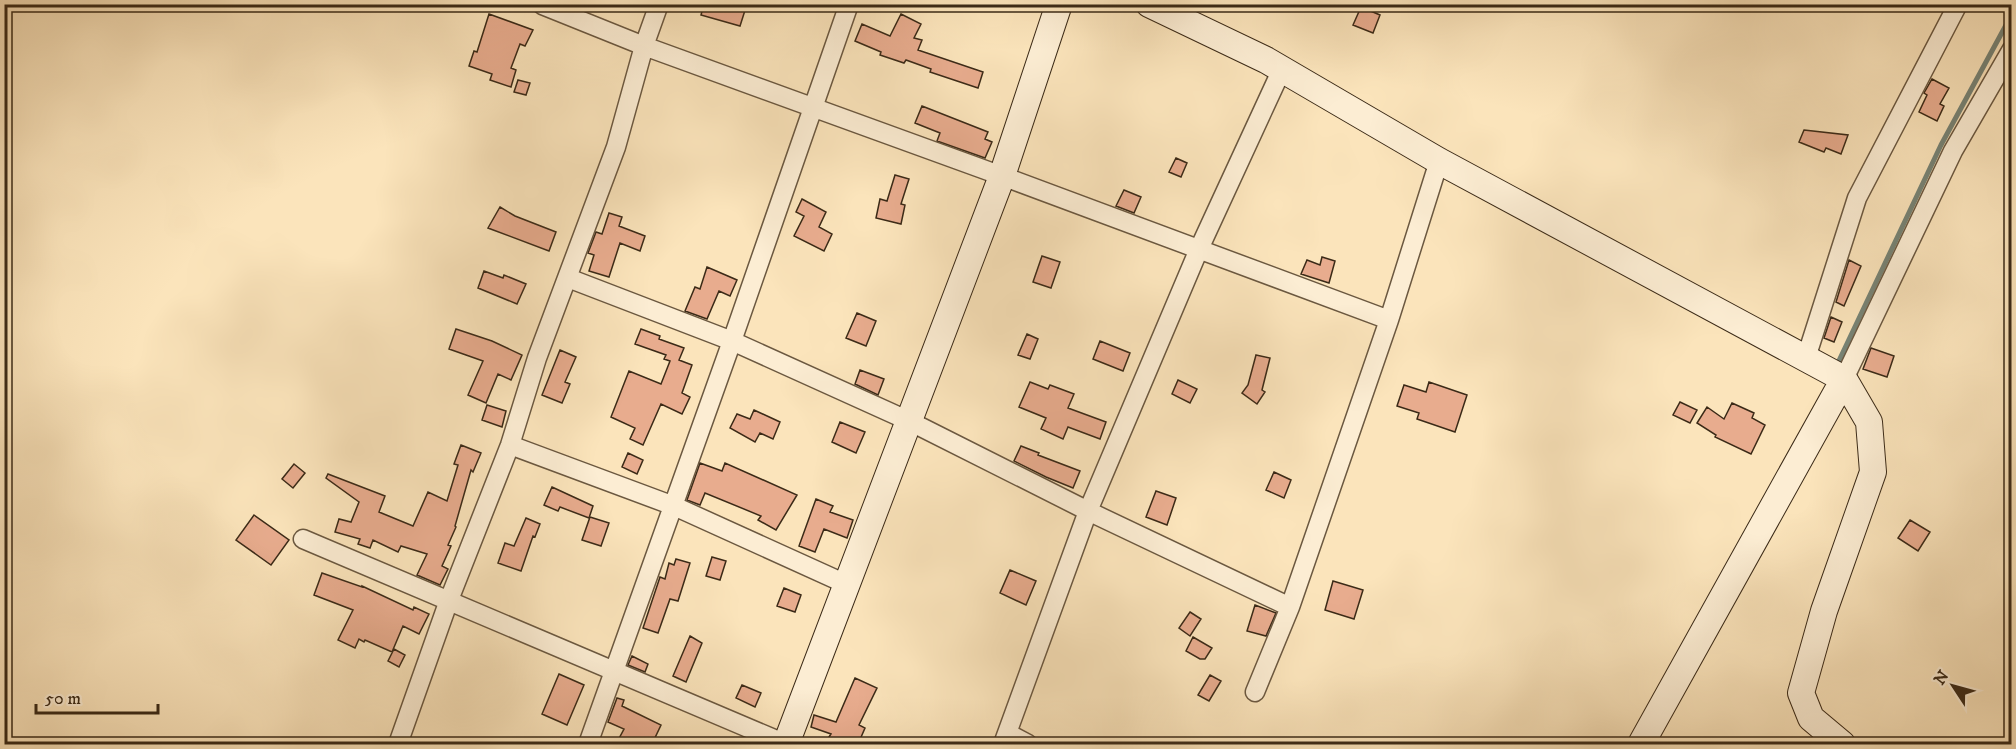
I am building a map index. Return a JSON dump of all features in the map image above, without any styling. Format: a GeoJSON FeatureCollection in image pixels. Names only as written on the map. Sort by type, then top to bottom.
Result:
{"type":"FeatureCollection","features":[{"type":"Feature","properties":{"kind":"street"},"geometry":{"type":"LineString","coordinates":[[398,744],[449,600],[510,445],[537,358],[616,147],[644,46],[659,4]]}},
{"type":"Feature","properties":{"kind":"street"},"geometry":{"type":"LineString","coordinates":[[588,744],[674,506],[849,4]]}},
{"type":"Feature","properties":{"kind":"street"},"geometry":{"type":"LineString","coordinates":[[303,539],[786,744],[1002,176],[1059,4]]}},
{"type":"Feature","properties":{"kind":"street"},"geometry":{"type":"LineString","coordinates":[[1149,4],[1266,60],[1439,161],[1829,371],[1869,422],[1873,472],[1824,611],[1801,693],[1811,718],[1842,744]]}},
{"type":"Feature","properties":{"kind":"street"},"geometry":{"type":"LineString","coordinates":[[1829,371],[1857,198],[1958,4]]}},
{"type":"Feature","properties":{"kind":"street"},"geometry":{"type":"LineString","coordinates":[[542,5],[644,46],[1389,320]]}},
{"type":"Feature","properties":{"kind":"street"},"geometry":{"type":"LineString","coordinates":[[1641,744],[1829,371],[2012,49]]}},
{"type":"Feature","properties":{"kind":"street"},"geometry":{"type":"LineString","coordinates":[[1028,744],[1005,739],[1088,511],[1199,249],[1282,69]]}},
{"type":"Feature","properties":{"kind":"street"},"geometry":{"type":"LineString","coordinates":[[1255,692],[1290,606],[1389,320],[1439,161]]}},
{"type":"Feature","properties":{"kind":"street"},"geometry":{"type":"LineString","coordinates":[[568,278],[732,341],[909,421],[1088,511],[1290,606]]}},
{"type":"Feature","properties":{"kind":"street"},"geometry":{"type":"LineString","coordinates":[[510,445],[674,506],[846,584]]}},
{"type":"Feature","properties":{"kind":"building"},"geometry":{"type":"Polygon","coordinates":[[[704,4],[747,4],[740,26],[701,15],[704,4]]]}},
{"type":"Feature","properties":{"kind":"building"},"geometry":{"type":"Polygon","coordinates":[[[1361,7],[1380,15],[1373,33],[1353,25],[1361,7]]]}},
{"type":"Feature","properties":{"kind":"building"},"geometry":{"type":"Polygon","coordinates":[[[489,14],[533,30],[525,46],[520,44],[511,68],[516,70],[511,87],[490,80],[492,74],[469,66],[474,51],[477,52],[489,14]]]}},
{"type":"Feature","properties":{"kind":"building"},"geometry":{"type":"Polygon","coordinates":[[[901,14],[921,24],[914,38],[922,40],[918,50],[983,72],[978,88],[930,72],[931,69],[906,60],[904,63],[880,55],[881,52],[855,41],[862,24],[890,36],[901,14]]]}},
{"type":"Feature","properties":{"kind":"building"},"geometry":{"type":"Polygon","coordinates":[[[1932,79],[1949,88],[1940,104],[1944,106],[1937,121],[1919,112],[1927,95],[1924,93],[1932,79]]]}},
{"type":"Feature","properties":{"kind":"building"},"geometry":{"type":"Polygon","coordinates":[[[518,80],[530,83],[526,95],[514,92],[518,80]]]}},
{"type":"Feature","properties":{"kind":"building"},"geometry":{"type":"Polygon","coordinates":[[[922,106],[988,132],[985,139],[992,142],[985,158],[937,141],[940,133],[915,123],[922,106]]]}},
{"type":"Feature","properties":{"kind":"building"},"geometry":{"type":"Polygon","coordinates":[[[1804,130],[1848,135],[1841,154],[1826,148],[1824,152],[1799,142],[1804,130]]]}},
{"type":"Feature","properties":{"kind":"building"},"geometry":{"type":"Polygon","coordinates":[[[1176,158],[1187,163],[1181,177],[1169,172],[1176,158]]]}},
{"type":"Feature","properties":{"kind":"building"},"geometry":{"type":"Polygon","coordinates":[[[895,175],[909,179],[901,204],[905,205],[901,224],[876,218],[880,199],[887,201],[895,175]]]}},
{"type":"Feature","properties":{"kind":"building"},"geometry":{"type":"Polygon","coordinates":[[[1124,190],[1141,197],[1134,213],[1116,206],[1124,190]]]}},
{"type":"Feature","properties":{"kind":"building"},"geometry":{"type":"Polygon","coordinates":[[[802,199],[826,212],[819,227],[832,234],[824,251],[794,236],[804,216],[796,212],[802,199]]]}},
{"type":"Feature","properties":{"kind":"building"},"geometry":{"type":"Polygon","coordinates":[[[500,207],[515,216],[556,232],[549,251],[488,228],[500,207]]]}},
{"type":"Feature","properties":{"kind":"building"},"geometry":{"type":"Polygon","coordinates":[[[609,213],[622,217],[619,226],[645,236],[640,251],[620,243],[609,277],[589,271],[594,255],[588,253],[596,232],[602,234],[609,213]]]}},
{"type":"Feature","properties":{"kind":"building"},"geometry":{"type":"Polygon","coordinates":[[[1042,256],[1060,262],[1051,288],[1033,282],[1042,256]]]}},
{"type":"Feature","properties":{"kind":"building"},"geometry":{"type":"Polygon","coordinates":[[[1322,257],[1335,261],[1329,283],[1301,274],[1307,260],[1320,265],[1322,257]]]}},
{"type":"Feature","properties":{"kind":"building"},"geometry":{"type":"Polygon","coordinates":[[[1849,260],[1861,266],[1844,306],[1836,302],[1849,260]]]}},
{"type":"Feature","properties":{"kind":"building"},"geometry":{"type":"Polygon","coordinates":[[[707,267],[737,280],[730,296],[719,291],[707,319],[685,311],[695,287],[700,289],[707,267]]]}},
{"type":"Feature","properties":{"kind":"building"},"geometry":{"type":"Polygon","coordinates":[[[484,271],[503,278],[504,275],[526,284],[517,304],[478,288],[484,271]]]}},
{"type":"Feature","properties":{"kind":"building"},"geometry":{"type":"Polygon","coordinates":[[[857,313],[876,321],[866,346],[846,338],[857,313]]]}},
{"type":"Feature","properties":{"kind":"building"},"geometry":{"type":"Polygon","coordinates":[[[1831,317],[1842,322],[1834,342],[1824,338],[1831,317]]]}},
{"type":"Feature","properties":{"kind":"building"},"geometry":{"type":"Polygon","coordinates":[[[456,329],[492,341],[522,355],[511,380],[498,374],[486,403],[468,395],[483,361],[449,349],[456,329]]]}},
{"type":"Feature","properties":{"kind":"building"},"geometry":{"type":"Polygon","coordinates":[[[641,329],[660,336],[659,339],[684,348],[679,360],[692,365],[682,393],[690,397],[682,414],[661,404],[643,445],[630,439],[635,428],[611,417],[629,371],[661,384],[670,361],[664,359],[666,355],[635,344],[641,329]]]}},
{"type":"Feature","properties":{"kind":"building"},"geometry":{"type":"Polygon","coordinates":[[[1027,334],[1038,339],[1030,359],[1018,355],[1027,334]]]}},
{"type":"Feature","properties":{"kind":"building"},"geometry":{"type":"Polygon","coordinates":[[[1100,341],[1130,353],[1123,371],[1093,359],[1100,341]]]}},
{"type":"Feature","properties":{"kind":"building"},"geometry":{"type":"Polygon","coordinates":[[[1871,348],[1894,356],[1887,377],[1863,369],[1871,348]]]}},
{"type":"Feature","properties":{"kind":"building"},"geometry":{"type":"Polygon","coordinates":[[[560,350],[576,357],[565,382],[570,384],[562,403],[542,395],[560,350]]]}},
{"type":"Feature","properties":{"kind":"building"},"geometry":{"type":"Polygon","coordinates":[[[1256,355],[1270,358],[1262,390],[1265,392],[1257,404],[1242,393],[1248,385],[1256,355]]]}},
{"type":"Feature","properties":{"kind":"building"},"geometry":{"type":"Polygon","coordinates":[[[860,370],[884,379],[878,395],[855,384],[860,370]]]}},
{"type":"Feature","properties":{"kind":"building"},"geometry":{"type":"Polygon","coordinates":[[[1178,380],[1197,389],[1190,403],[1172,394],[1178,380]]]}},
{"type":"Feature","properties":{"kind":"building"},"geometry":{"type":"Polygon","coordinates":[[[1030,382],[1048,389],[1050,385],[1074,394],[1068,408],[1106,422],[1100,439],[1068,427],[1063,439],[1041,429],[1046,418],[1019,407],[1030,382]]]}},
{"type":"Feature","properties":{"kind":"building"},"geometry":{"type":"Polygon","coordinates":[[[1429,382],[1467,395],[1455,432],[1417,419],[1419,413],[1397,406],[1404,385],[1426,392],[1429,382]]]}},
{"type":"Feature","properties":{"kind":"building"},"geometry":{"type":"Polygon","coordinates":[[[1680,402],[1697,410],[1690,423],[1673,415],[1680,402]]]}},
{"type":"Feature","properties":{"kind":"building"},"geometry":{"type":"Polygon","coordinates":[[[1732,403],[1754,413],[1752,418],[1765,425],[1751,454],[1715,437],[1716,435],[1697,423],[1707,407],[1724,419],[1732,403]]]}},
{"type":"Feature","properties":{"kind":"building"},"geometry":{"type":"Polygon","coordinates":[[[487,405],[506,411],[502,427],[482,420],[487,405]]]}},
{"type":"Feature","properties":{"kind":"building"},"geometry":{"type":"Polygon","coordinates":[[[754,410],[780,422],[773,439],[760,433],[755,442],[730,428],[737,414],[750,419],[754,410]]]}},
{"type":"Feature","properties":{"kind":"building"},"geometry":{"type":"Polygon","coordinates":[[[840,422],[865,432],[856,453],[832,442],[840,422]]]}},
{"type":"Feature","properties":{"kind":"building"},"geometry":{"type":"Polygon","coordinates":[[[461,445],[481,453],[473,472],[471,470],[456,527],[448,545],[451,546],[442,566],[448,569],[440,585],[417,575],[427,554],[401,546],[398,552],[373,540],[370,548],[358,544],[360,539],[335,532],[339,519],[351,522],[359,502],[326,478],[328,474],[385,496],[379,512],[413,526],[428,492],[447,501],[458,465],[454,464],[461,445]]]}},
{"type":"Feature","properties":{"kind":"building"},"geometry":{"type":"Polygon","coordinates":[[[1021,446],[1080,471],[1073,488],[1014,461],[1021,446]]]}},
{"type":"Feature","properties":{"kind":"building"},"geometry":{"type":"Polygon","coordinates":[[[628,453],[643,460],[637,474],[622,467],[628,453]]]}},
{"type":"Feature","properties":{"kind":"building"},"geometry":{"type":"Polygon","coordinates":[[[700,463],[722,471],[725,463],[797,495],[776,530],[758,520],[761,516],[705,493],[700,505],[687,500],[700,463]]]}},
{"type":"Feature","properties":{"kind":"building"},"geometry":{"type":"Polygon","coordinates":[[[294,464],[305,473],[293,488],[282,479],[294,464]]]}},
{"type":"Feature","properties":{"kind":"building"},"geometry":{"type":"Polygon","coordinates":[[[1274,472],[1291,480],[1284,498],[1266,490],[1274,472]]]}},
{"type":"Feature","properties":{"kind":"building"},"geometry":{"type":"Polygon","coordinates":[[[552,487],[593,506],[589,518],[560,507],[558,511],[544,505],[552,487]]]}},
{"type":"Feature","properties":{"kind":"building"},"geometry":{"type":"Polygon","coordinates":[[[1156,491],[1176,498],[1167,525],[1146,517],[1156,491]]]}},
{"type":"Feature","properties":{"kind":"building"},"geometry":{"type":"Polygon","coordinates":[[[816,499],[833,506],[830,512],[853,520],[847,538],[824,529],[815,552],[799,546],[816,499]]]}},
{"type":"Feature","properties":{"kind":"building"},"geometry":{"type":"Polygon","coordinates":[[[254,515],[289,540],[271,565],[236,540],[254,515]]]}},
{"type":"Feature","properties":{"kind":"building"},"geometry":{"type":"Polygon","coordinates":[[[590,517],[609,523],[601,546],[582,540],[590,517]]]}},
{"type":"Feature","properties":{"kind":"building"},"geometry":{"type":"Polygon","coordinates":[[[526,518],[540,524],[535,537],[533,536],[521,571],[498,563],[505,543],[514,546],[526,518]]]}},
{"type":"Feature","properties":{"kind":"building"},"geometry":{"type":"Polygon","coordinates":[[[1910,520],[1930,532],[1918,551],[1898,538],[1910,520]]]}},
{"type":"Feature","properties":{"kind":"building"},"geometry":{"type":"Polygon","coordinates":[[[712,557],[726,561],[720,580],[706,576],[712,557]]]}},
{"type":"Feature","properties":{"kind":"building"},"geometry":{"type":"Polygon","coordinates":[[[676,559],[690,563],[678,601],[670,599],[658,633],[643,628],[660,577],[665,579],[669,563],[674,565],[676,559]]]}},
{"type":"Feature","properties":{"kind":"building"},"geometry":{"type":"Polygon","coordinates":[[[1010,570],[1036,581],[1026,605],[1000,593],[1010,570]]]}},
{"type":"Feature","properties":{"kind":"building"},"geometry":{"type":"Polygon","coordinates":[[[322,573],[362,586],[413,610],[414,607],[429,614],[419,634],[403,626],[392,652],[365,640],[364,642],[359,639],[355,648],[338,640],[353,610],[314,595],[322,573]]]}},
{"type":"Feature","properties":{"kind":"building"},"geometry":{"type":"Polygon","coordinates":[[[1333,581],[1363,590],[1354,619],[1325,610],[1333,581]]]}},
{"type":"Feature","properties":{"kind":"building"},"geometry":{"type":"Polygon","coordinates":[[[784,588],[801,595],[795,612],[777,606],[784,588]]]}},
{"type":"Feature","properties":{"kind":"building"},"geometry":{"type":"Polygon","coordinates":[[[1255,605],[1276,613],[1266,636],[1247,631],[1255,605]]]}},
{"type":"Feature","properties":{"kind":"building"},"geometry":{"type":"Polygon","coordinates":[[[1190,612],[1201,619],[1190,636],[1179,628],[1190,612]]]}},
{"type":"Feature","properties":{"kind":"building"},"geometry":{"type":"Polygon","coordinates":[[[690,636],[702,643],[686,682],[673,676],[690,636]]]}},
{"type":"Feature","properties":{"kind":"building"},"geometry":{"type":"Polygon","coordinates":[[[1193,637],[1212,648],[1205,659],[1200,659],[1186,651],[1193,637]]]}},
{"type":"Feature","properties":{"kind":"building"},"geometry":{"type":"Polygon","coordinates":[[[394,649],[405,655],[399,667],[388,661],[394,649]]]}},
{"type":"Feature","properties":{"kind":"building"},"geometry":{"type":"Polygon","coordinates":[[[632,656],[648,664],[645,672],[628,665],[632,656]]]}},
{"type":"Feature","properties":{"kind":"building"},"geometry":{"type":"Polygon","coordinates":[[[559,674],[584,685],[567,725],[542,714],[559,674]]]}},
{"type":"Feature","properties":{"kind":"building"},"geometry":{"type":"Polygon","coordinates":[[[1210,675],[1221,681],[1209,701],[1198,695],[1210,675]]]}},
{"type":"Feature","properties":{"kind":"building"},"geometry":{"type":"Polygon","coordinates":[[[855,678],[877,688],[859,725],[865,728],[858,744],[846,744],[829,737],[831,734],[811,727],[814,715],[836,722],[855,678]]]}},
{"type":"Feature","properties":{"kind":"building"},"geometry":{"type":"Polygon","coordinates":[[[742,685],[761,693],[755,707],[736,698],[742,685]]]}},
{"type":"Feature","properties":{"kind":"building"},"geometry":{"type":"Polygon","coordinates":[[[617,698],[624,700],[622,706],[661,725],[652,744],[616,744],[624,729],[608,722],[617,698]]]}},
{"type":"Feature","properties":{"kind":"waterway"},"geometry":{"type":"LineString","coordinates":[[1836,367],[1941,145],[2012,14]]}}]}
